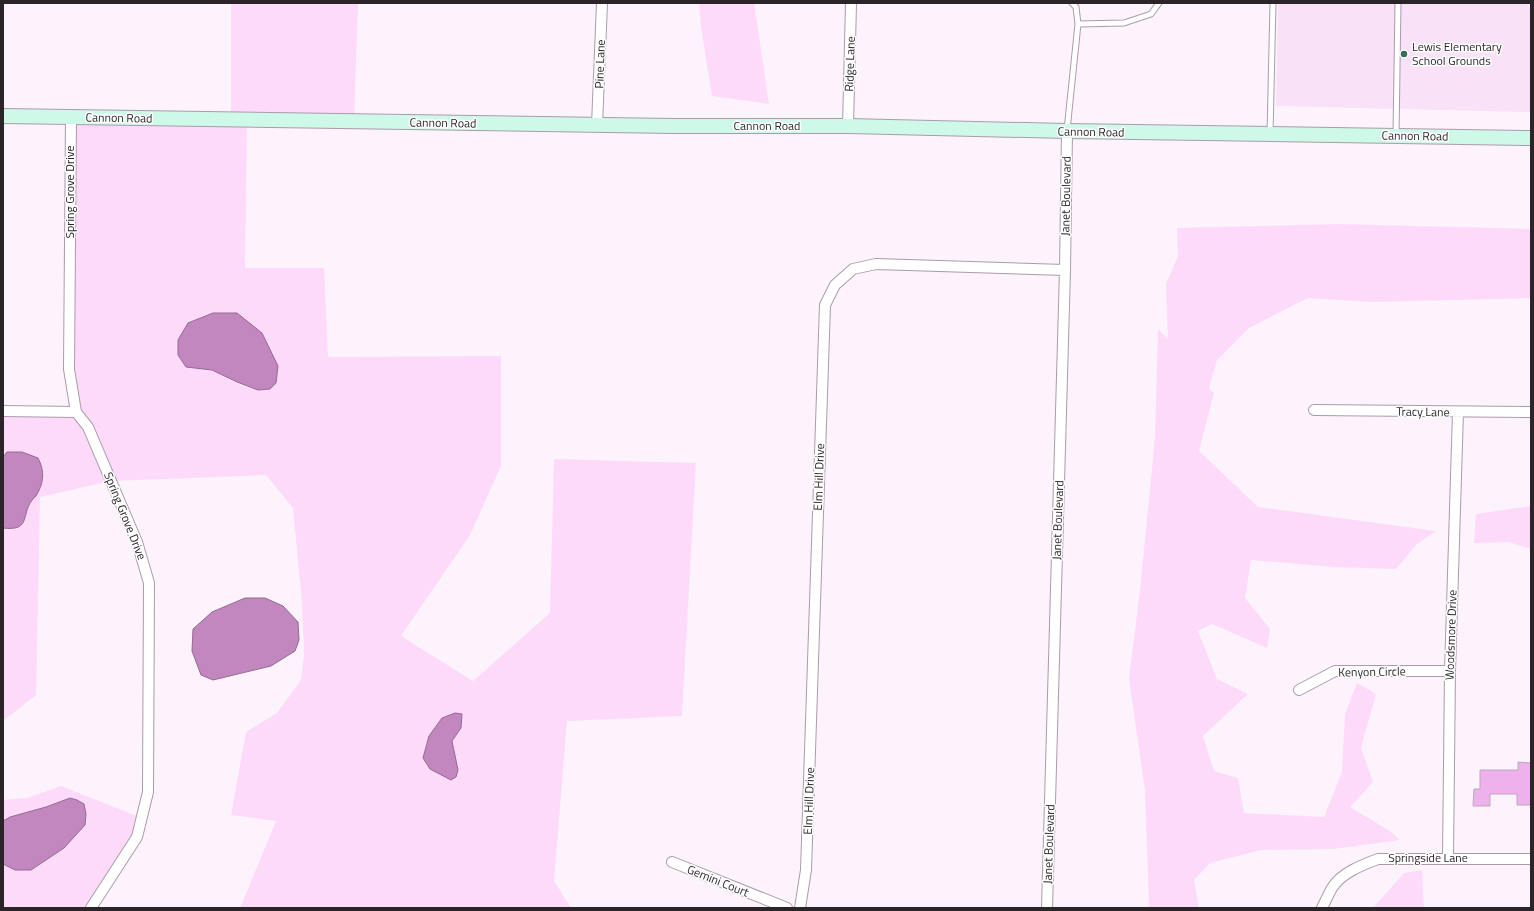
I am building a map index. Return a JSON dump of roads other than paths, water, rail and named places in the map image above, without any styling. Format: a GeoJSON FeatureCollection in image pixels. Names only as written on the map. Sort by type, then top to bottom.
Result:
{"type":"FeatureCollection","features":[{"type":"Feature","properties":{"kind":"main road","name":"Cannon Road"},"geometry":{"type":"LineString","coordinates":[[3,116],[597,125],[848,126],[1531,138]]}},
{"type":"Feature","properties":{"kind":"street","name":"Pine Lane"},"geometry":{"type":"LineString","coordinates":[[597,125],[602,3]]}},
{"type":"Feature","properties":{"kind":"street","name":"Ridge Lane"},"geometry":{"type":"LineString","coordinates":[[848,126],[851,3]]}},
{"type":"Feature","properties":{"kind":"street","name":"Spring Grove Drive"},"geometry":{"type":"LineString","coordinates":[[71,117],[69,370],[76,412],[88,427],[137,542],[149,583],[148,792],[137,837],[91,908]]}},
{"type":"Feature","properties":{"kind":"street","name":"Janet Boulevard"},"geometry":{"type":"LineString","coordinates":[[1047,908],[1065,270],[1067,131]]}},
{"type":"Feature","properties":{"kind":"street","name":"Elm Hill Drive"},"geometry":{"type":"LineString","coordinates":[[800,908],[806,870],[825,305],[835,285],[853,269],[876,264],[1065,270]]}},
{"type":"Feature","properties":{"kind":"street","name":"Tracy Lane"},"geometry":{"type":"LineString","coordinates":[[1314,410],[1531,412]]}},
{"type":"Feature","properties":{"kind":"street"},"geometry":{"type":"LineString","coordinates":[[3,411],[76,412]]}},
{"type":"Feature","properties":{"kind":"street","name":"Woodsmore Drive"},"geometry":{"type":"LineString","coordinates":[[1448,858],[1450,671],[1458,412]]}},
{"type":"Feature","properties":{"kind":"street","name":"Kenyon Circle"},"geometry":{"type":"LineString","coordinates":[[1299,690],[1335,671],[1450,671]]}},
{"type":"Feature","properties":{"kind":"street","name":"Springside Lane"},"geometry":{"type":"LineString","coordinates":[[1322,908],[1332,887],[1346,873],[1365,863],[1378,859],[1531,859]]}},
{"type":"Feature","properties":{"kind":"street","name":"Gemini Court"},"geometry":{"type":"LineString","coordinates":[[672,862],[787,908]]}},
{"type":"Feature","properties":{"kind":"lane"},"geometry":{"type":"LineString","coordinates":[[1067,131],[1078,24],[1076,7],[1072,3]]}},
{"type":"Feature","properties":{"kind":"lane"},"geometry":{"type":"LineString","coordinates":[[1078,24],[1124,23],[1151,14],[1159,3]]}},
{"type":"Feature","properties":{"kind":"lane"},"geometry":{"type":"LineString","coordinates":[[1270,134],[1273,3]]}},
{"type":"Feature","properties":{"kind":"lane"},"geometry":{"type":"LineString","coordinates":[[1396,136],[1398,3]]}},
{"type":"Feature","properties":{"kind":"place","name":"Lewis Elementary School Grounds"},"geometry":{"type":"Point","coordinates":[1404,54]}}]}
